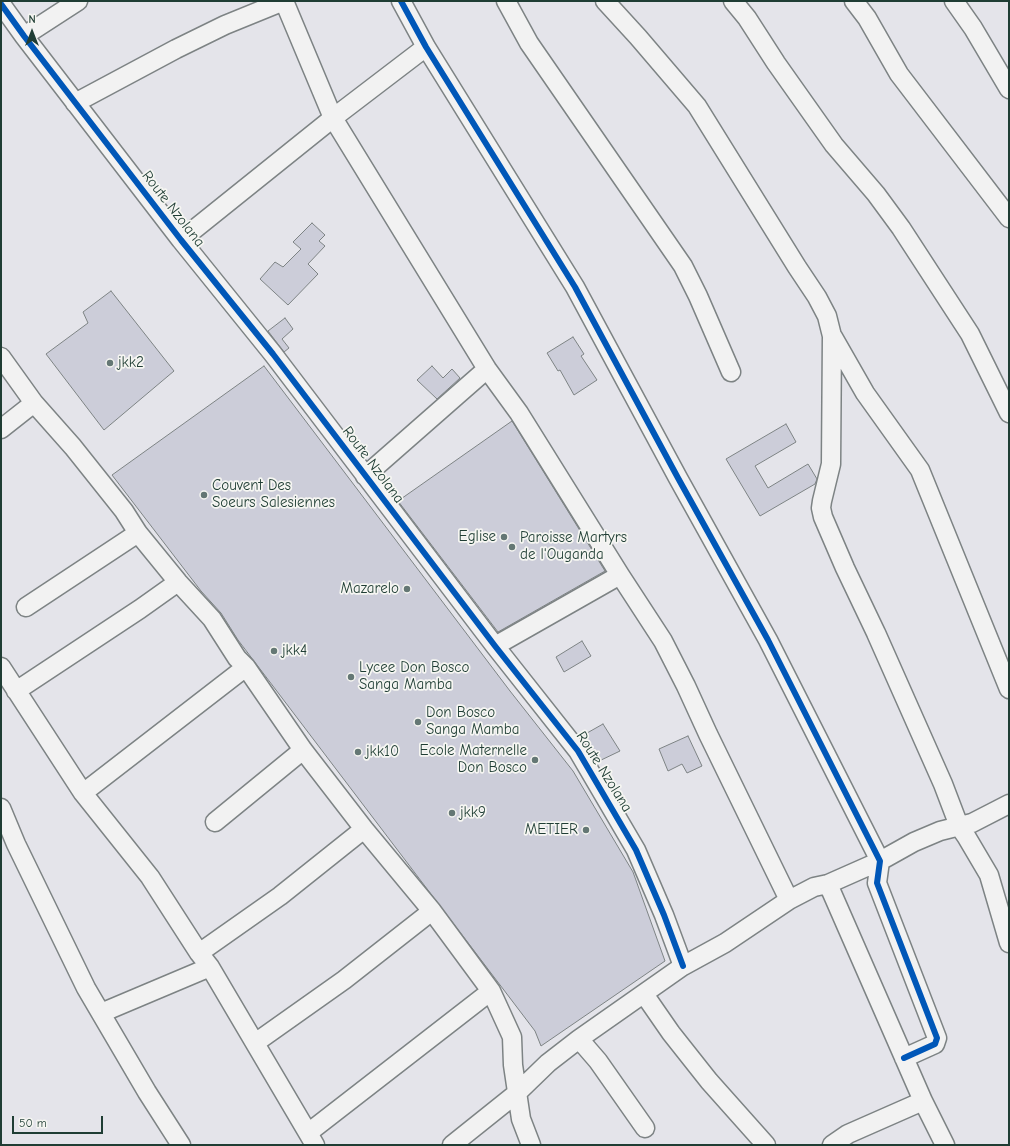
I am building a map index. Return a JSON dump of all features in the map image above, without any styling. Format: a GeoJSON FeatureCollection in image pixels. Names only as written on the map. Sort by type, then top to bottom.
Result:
{"type":"FeatureCollection","features":[{"type":"Feature","properties":{"kind":"street"},"geometry":{"type":"LineString","coordinates":[[24,36],[78,1]]}},
{"type":"Feature","properties":{"kind":"street"},"geometry":{"type":"LineString","coordinates":[[75,103],[176,49],[225,25],[284,1],[333,118],[487,369],[519,413],[663,641],[789,900]]}},
{"type":"Feature","properties":{"kind":"street"},"geometry":{"type":"LineString","coordinates":[[401,1],[426,47],[575,286],[682,485],[768,640],[880,861],[877,883],[937,1038],[935,1044],[904,1058]]}},
{"type":"Feature","properties":{"kind":"street"},"geometry":{"type":"LineString","coordinates":[[506,1],[528,43],[683,266],[698,296],[731,372]]}},
{"type":"Feature","properties":{"kind":"street"},"geometry":{"type":"LineString","coordinates":[[605,1],[697,106],[817,297],[827,316],[832,336],[831,464],[822,501],[821,508],[823,517],[943,784],[959,826],[988,875],[1009,943]]}},
{"type":"Feature","properties":{"kind":"street"},"geometry":{"type":"LineString","coordinates":[[733,1],[747,18],[776,63],[834,145],[876,194],[902,228],[970,334],[1009,413]]}},
{"type":"Feature","properties":{"kind":"street"},"geometry":{"type":"LineString","coordinates":[[854,1],[867,18],[899,74],[1009,218]]}},
{"type":"Feature","properties":{"kind":"street"},"geometry":{"type":"LineString","coordinates":[[954,1],[973,28],[1009,89]]}},
{"type":"Feature","properties":{"kind":"street","name":"Route Nzolana"},"geometry":{"type":"LineString","coordinates":[[1,4],[75,103],[181,240],[273,354],[495,646],[578,751],[636,850],[664,915],[683,966]]}},
{"type":"Feature","properties":{"kind":"street"},"geometry":{"type":"LineString","coordinates":[[181,240],[333,118],[426,47]]}},
{"type":"Feature","properties":{"kind":"street"},"geometry":{"type":"LineString","coordinates":[[832,336],[865,393],[920,470],[1009,689]]}},
{"type":"Feature","properties":{"kind":"street"},"geometry":{"type":"LineString","coordinates":[[1,357],[34,403],[124,511],[138,533],[178,582],[212,619],[237,658],[246,667],[303,750],[364,829],[432,911],[491,991],[512,1038],[513,1065],[521,1119],[531,1145]]}},
{"type":"Feature","properties":{"kind":"street"},"geometry":{"type":"LineString","coordinates":[[365,476],[487,369]]}},
{"type":"Feature","properties":{"kind":"street"},"geometry":{"type":"LineString","coordinates":[[1,429],[34,403]]}},
{"type":"Feature","properties":{"kind":"street"},"geometry":{"type":"LineString","coordinates":[[26,607],[138,533]]}},
{"type":"Feature","properties":{"kind":"street"},"geometry":{"type":"LineString","coordinates":[[495,646],[620,575]]}},
{"type":"Feature","properties":{"kind":"street"},"geometry":{"type":"LineString","coordinates":[[16,691],[178,582]]}},
{"type":"Feature","properties":{"kind":"street"},"geometry":{"type":"LineString","coordinates":[[1,667],[83,793],[150,877],[205,960],[255,1042],[311,1139],[491,991]]}},
{"type":"Feature","properties":{"kind":"street"},"geometry":{"type":"LineString","coordinates":[[83,793],[246,667]]}},
{"type":"Feature","properties":{"kind":"street"},"geometry":{"type":"LineString","coordinates":[[215,822],[303,750]]}},
{"type":"Feature","properties":{"kind":"street"},"geometry":{"type":"LineString","coordinates":[[452,1145],[517,1093],[548,1063],[579,1039],[683,966],[725,942],[789,900],[814,887],[828,884],[880,861],[921,839],[940,831],[972,823],[1009,804]]}},
{"type":"Feature","properties":{"kind":"street"},"geometry":{"type":"LineString","coordinates":[[1,808],[9,846],[86,988],[146,1092],[181,1145]]}},
{"type":"Feature","properties":{"kind":"street"},"geometry":{"type":"LineString","coordinates":[[101,1013],[205,960],[280,896],[364,829]]}},
{"type":"Feature","properties":{"kind":"street"},"geometry":{"type":"LineString","coordinates":[[828,884],[923,1101],[945,1145]]}},
{"type":"Feature","properties":{"kind":"street"},"geometry":{"type":"LineString","coordinates":[[255,1042],[344,980],[432,911]]}},
{"type":"Feature","properties":{"kind":"street"},"geometry":{"type":"LineString","coordinates":[[644,994],[671,1033],[709,1080],[766,1145]]}},
{"type":"Feature","properties":{"kind":"street"},"geometry":{"type":"LineString","coordinates":[[579,1039],[598,1061],[645,1128]]}},
{"type":"Feature","properties":{"kind":"street"},"geometry":{"type":"LineString","coordinates":[[832,1145],[848,1134],[923,1101]]}},
{"type":"Feature","properties":{"kind":"building"},"geometry":{"type":"Polygon","coordinates":[[[312,223],[325,235],[319,241],[325,246],[308,264],[318,274],[288,305],[260,279],[275,262],[283,267],[301,249],[293,242],[312,223]]]}},
{"type":"Feature","properties":{"kind":"building","name":"jkk2"},"geometry":{"type":"Polygon","coordinates":[[[111,291],[174,371],[104,430],[46,354],[88,323],[83,312],[111,291]]]}},
{"type":"Feature","properties":{"kind":"building"},"geometry":{"type":"Polygon","coordinates":[[[285,318],[293,329],[282,339],[289,348],[284,352],[268,331],[285,318]]]}},
{"type":"Feature","properties":{"kind":"building"},"geometry":{"type":"Polygon","coordinates":[[[573,337],[584,354],[581,356],[597,380],[574,395],[560,370],[558,371],[547,353],[573,337]]]}},
{"type":"Feature","properties":{"kind":"building","name":"Don Bosco Sanga Mamba"},"geometry":{"type":"Polygon","coordinates":[[[264,366],[510,691],[573,771],[633,872],[665,961],[541,1046],[535,1031],[238,640],[221,613],[201,591],[112,475],[264,366]]]}},
{"type":"Feature","properties":{"kind":"building"},"geometry":{"type":"Polygon","coordinates":[[[432,366],[443,378],[452,369],[460,378],[437,399],[417,380],[432,366]]]}},
{"type":"Feature","properties":{"kind":"building","name":"Paroisse Martyrs de l'Ouganda"},"geometry":{"type":"Polygon","coordinates":[[[512,421],[605,571],[498,632],[398,501],[512,421]]]}},
{"type":"Feature","properties":{"kind":"building"},"geometry":{"type":"Polygon","coordinates":[[[786,424],[796,442],[755,466],[768,488],[808,464],[817,479],[815,484],[760,516],[726,459],[786,424]]]}},
{"type":"Feature","properties":{"kind":"building"},"geometry":{"type":"Polygon","coordinates":[[[582,641],[591,656],[564,672],[556,657],[582,641]]]}},
{"type":"Feature","properties":{"kind":"building"},"geometry":{"type":"Polygon","coordinates":[[[603,724],[620,751],[597,762],[580,737],[603,724]]]}},
{"type":"Feature","properties":{"kind":"building"},"geometry":{"type":"Polygon","coordinates":[[[688,736],[702,766],[687,773],[682,764],[668,771],[659,749],[688,736]]]}},
{"type":"Feature","properties":{"kind":"cycle path"},"geometry":{"type":"LineString","coordinates":[[401,1],[426,47],[575,287],[678,478],[768,640],[880,861],[877,883],[937,1038],[935,1044],[904,1058]]}},
{"type":"Feature","properties":{"kind":"cycle path"},"geometry":{"type":"LineString","coordinates":[[1,4],[181,240],[273,354],[495,646],[578,751],[636,850],[664,915],[683,966]]}},
{"type":"Feature","properties":{"kind":"place","name":"jkk2"},"geometry":{"type":"Point","coordinates":[110,363]}},
{"type":"Feature","properties":{"kind":"place","name":"Couvent Des Soeurs Salesiennes"},"geometry":{"type":"Point","coordinates":[204,495]}},
{"type":"Feature","properties":{"kind":"place","name":"Eglise"},"geometry":{"type":"Point","coordinates":[504,537]}},
{"type":"Feature","properties":{"kind":"place","name":"Paroisse Martyrs de l'Ouganda"},"geometry":{"type":"Point","coordinates":[512,547]}},
{"type":"Feature","properties":{"kind":"place","name":"Mazarelo"},"geometry":{"type":"Point","coordinates":[407,589]}},
{"type":"Feature","properties":{"kind":"place","name":"jkk4"},"geometry":{"type":"Point","coordinates":[274,651]}},
{"type":"Feature","properties":{"kind":"place","name":"Lycee Don Bosco Sanga Mamba"},"geometry":{"type":"Point","coordinates":[351,677]}},
{"type":"Feature","properties":{"kind":"place","name":"Don Bosco Sanga Mamba"},"geometry":{"type":"Point","coordinates":[418,722]}},
{"type":"Feature","properties":{"kind":"place","name":"jkk10"},"geometry":{"type":"Point","coordinates":[358,752]}},
{"type":"Feature","properties":{"kind":"place","name":"Ecole Maternelle Don Bosco"},"geometry":{"type":"Point","coordinates":[535,760]}},
{"type":"Feature","properties":{"kind":"place","name":"jkk9"},"geometry":{"type":"Point","coordinates":[452,813]}},
{"type":"Feature","properties":{"kind":"place","name":"METIER"},"geometry":{"type":"Point","coordinates":[586,830]}}]}
